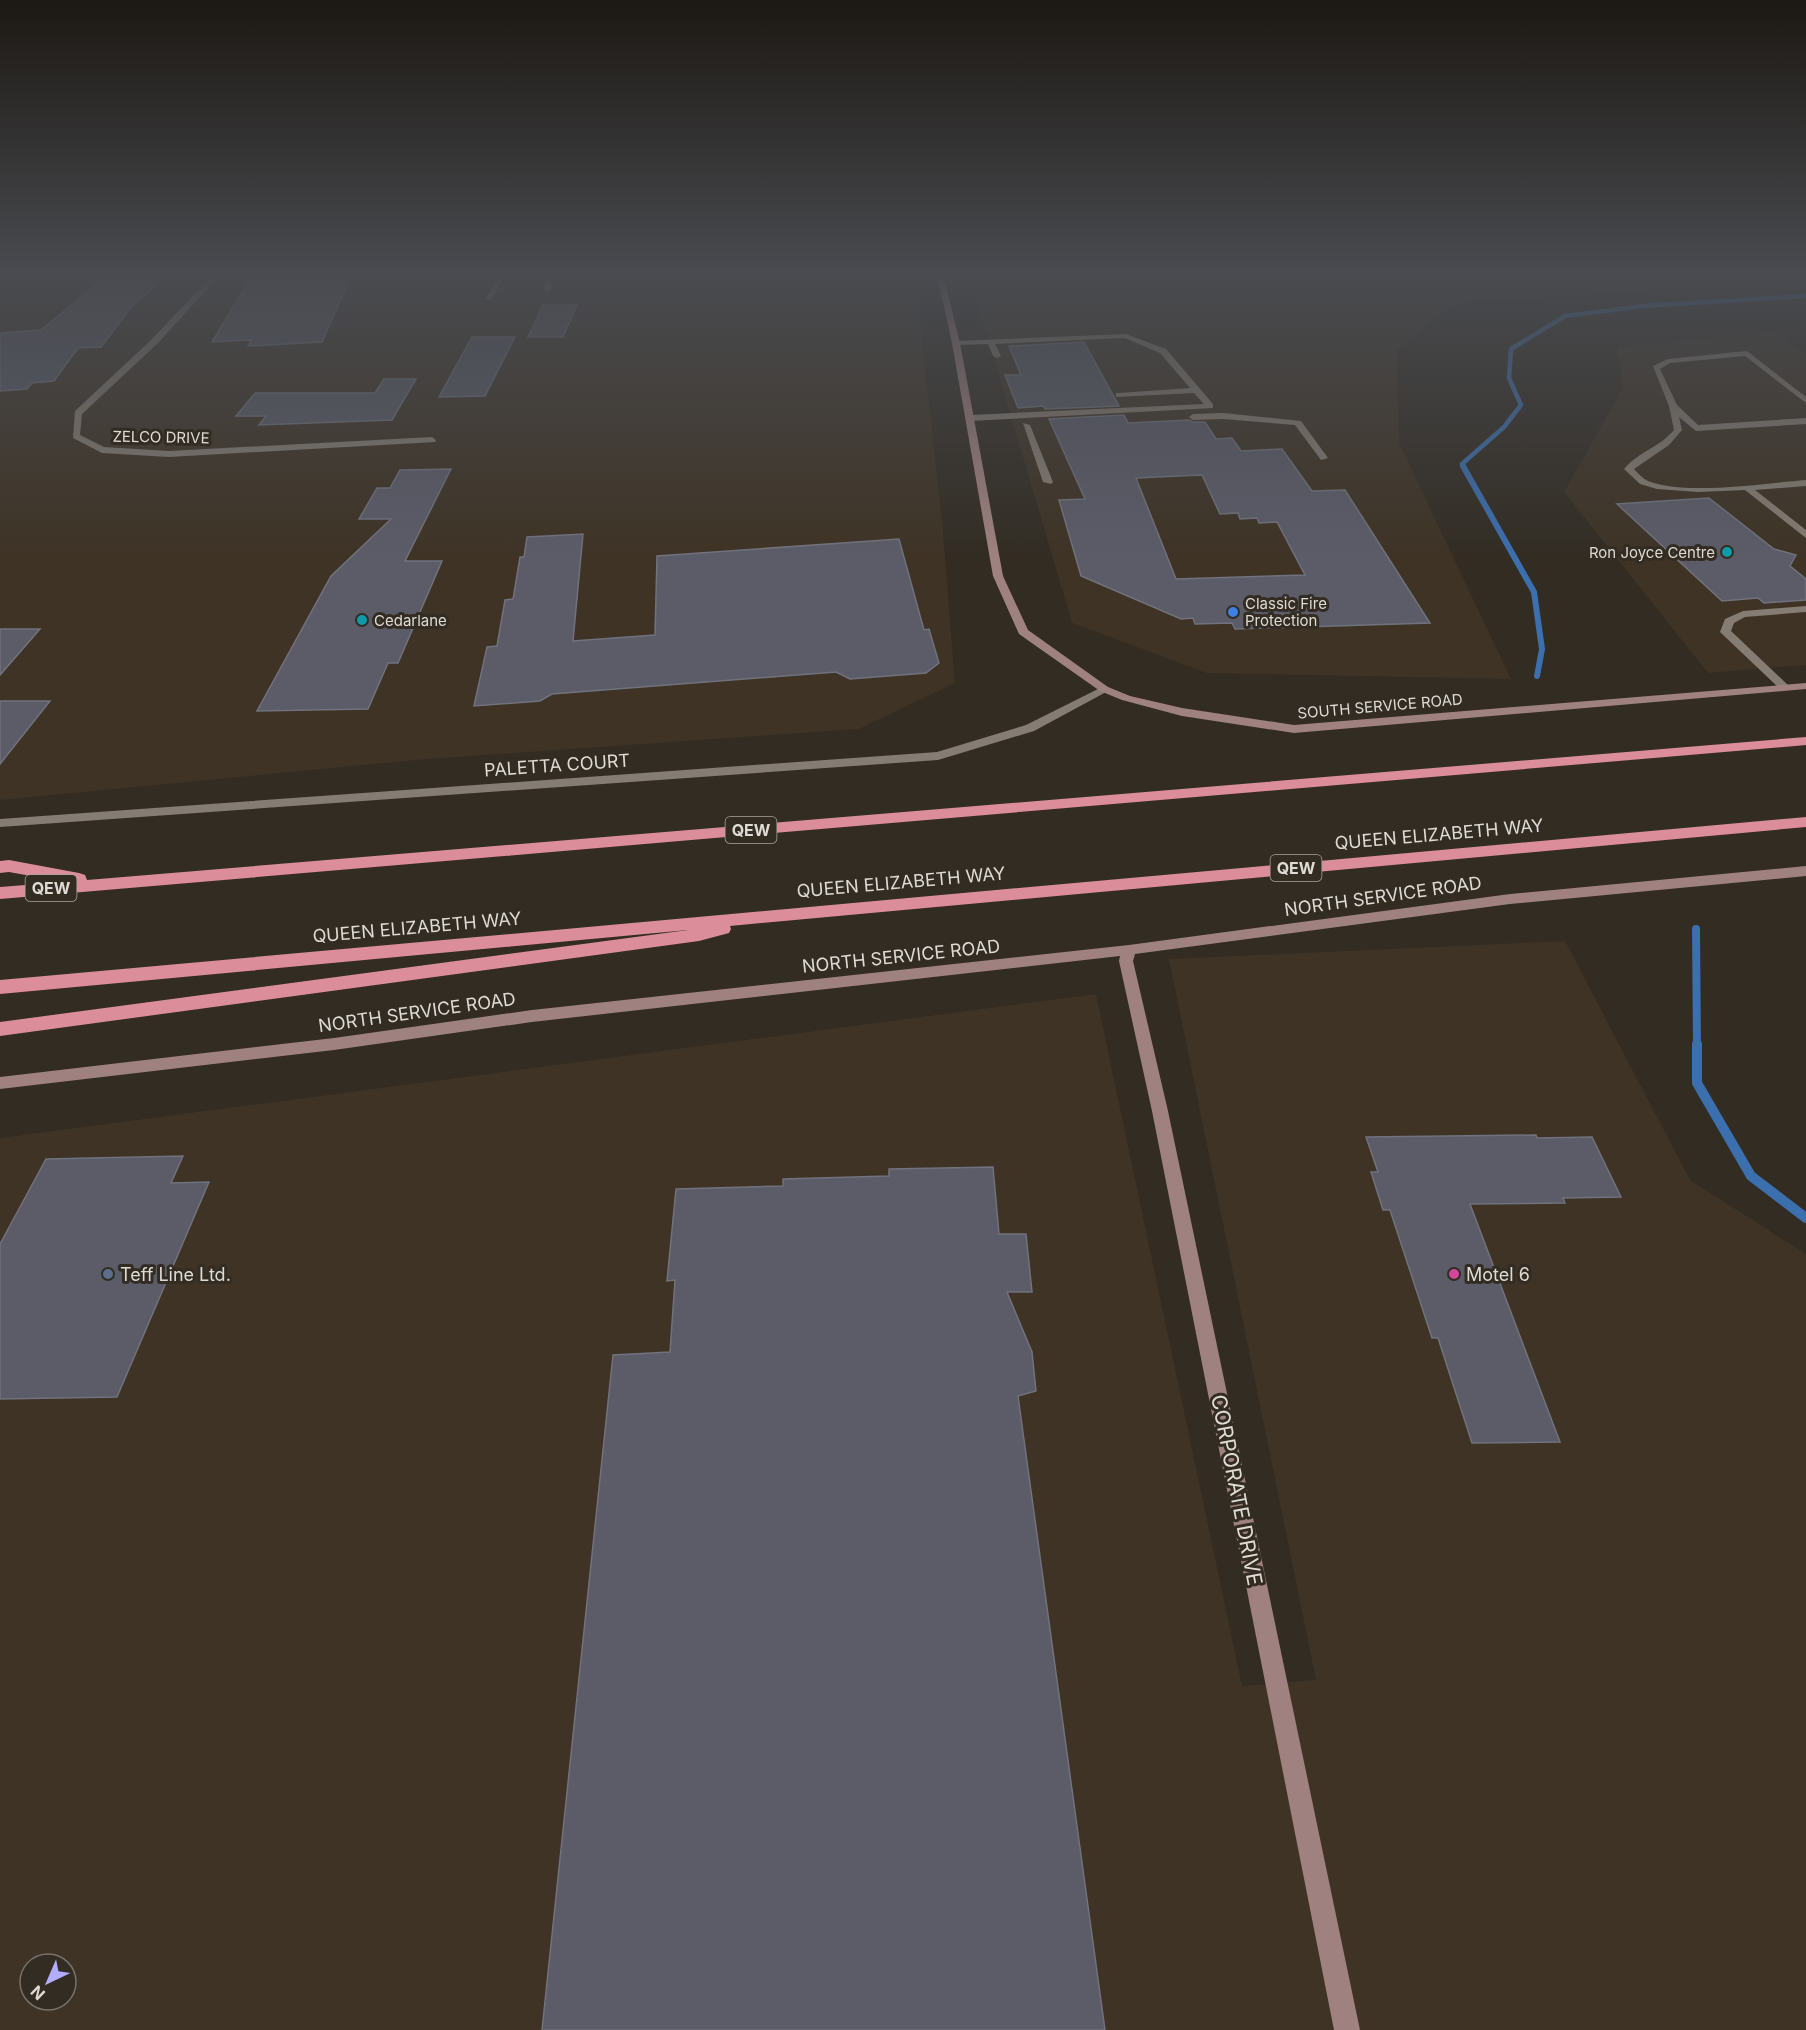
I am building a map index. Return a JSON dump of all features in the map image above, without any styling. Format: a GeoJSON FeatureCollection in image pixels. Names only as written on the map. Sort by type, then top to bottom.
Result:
{"type":"FeatureCollection","features":[{"type":"Feature","properties":{"kind":"highway","name":"QEW"},"geometry":{"type":"LineString","coordinates":[[0,893],[1806,741]]}},
{"type":"Feature","properties":{"kind":"highway","name":"QUEEN ELIZABETH WAY"},"geometry":{"type":"LineString","coordinates":[[0,987],[1806,822]]}},
{"type":"Feature","properties":{"kind":"highway"},"geometry":{"type":"LineString","coordinates":[[0,867],[9,866],[101,883]]}},
{"type":"Feature","properties":{"kind":"highway"},"geometry":{"type":"LineString","coordinates":[[0,1029],[699,935],[786,914]]}},
{"type":"Feature","properties":{"kind":"street","name":"ZELCO DRIVE"},"geometry":{"type":"LineString","coordinates":[[125,369],[78,413],[76,436],[102,450],[170,454],[432,440]]}},
{"type":"Feature","properties":{"kind":"street","name":"SOUTH SERVICE ROAD"},"geometry":{"type":"LineString","coordinates":[[961,369],[998,576],[1023,632],[1104,689],[1126,699],[1182,712],[1294,729],[1806,686]]}},
{"type":"Feature","properties":{"kind":"street"},"geometry":{"type":"LineString","coordinates":[[970,423],[1210,406],[1178,369]]}},
{"type":"Feature","properties":{"kind":"street"},"geometry":{"type":"LineString","coordinates":[[1656,369],[1673,406],[1678,430],[1662,448],[1636,461],[1629,469],[1643,482],[1672,488],[1806,483]]}},
{"type":"Feature","properties":{"kind":"street"},"geometry":{"type":"LineString","coordinates":[[1766,369],[1806,401]]}},
{"type":"Feature","properties":{"kind":"street"},"geometry":{"type":"LineString","coordinates":[[1119,395],[1196,390]]}},
{"type":"Feature","properties":{"kind":"street"},"geometry":{"type":"LineString","coordinates":[[1673,406],[1696,428],[1806,421]]}},
{"type":"Feature","properties":{"kind":"street"},"geometry":{"type":"LineString","coordinates":[[1188,418],[1223,416],[1298,423],[1324,458]]}},
{"type":"Feature","properties":{"kind":"street"},"geometry":{"type":"LineString","coordinates":[[970,423],[1026,425],[1084,422]]}},
{"type":"Feature","properties":{"kind":"street"},"geometry":{"type":"LineString","coordinates":[[1026,425],[1048,482]]}},
{"type":"Feature","properties":{"kind":"street"},"geometry":{"type":"LineString","coordinates":[[1746,487],[1806,535]]}},
{"type":"Feature","properties":{"kind":"street"},"geometry":{"type":"LineString","coordinates":[[1785,688],[1725,632],[1729,621],[1743,614],[1806,609]]}},
{"type":"Feature","properties":{"kind":"street","name":"PALETTA COURT"},"geometry":{"type":"LineString","coordinates":[[0,823],[938,756],[1030,728],[1104,689]]}},
{"type":"Feature","properties":{"kind":"street","name":"NORTH SERVICE ROAD"},"geometry":{"type":"LineString","coordinates":[[0,1083],[334,1044],[532,1016],[1129,950],[1510,899],[1806,871]]}},
{"type":"Feature","properties":{"kind":"street","name":"CORPORATE DRIVE"},"geometry":{"type":"LineString","coordinates":[[1129,950],[1126,961],[1162,1123],[1347,2030]]}},
{"type":"Feature","properties":{"kind":"shaded area"},"geometry":{"type":"Polygon","coordinates":[[[0,369],[925,369],[943,532],[955,683],[859,729],[427,759],[0,800],[0,369]]]}},
{"type":"Feature","properties":{"kind":"shaded area"},"geometry":{"type":"Polygon","coordinates":[[[997,369],[1397,369],[1399,443],[1511,679],[1207,673],[1072,623],[997,369]]]}},
{"type":"Feature","properties":{"kind":"shaded area"},"geometry":{"type":"Polygon","coordinates":[[[1620,369],[1806,369],[1806,665],[1708,673],[1564,492],[1623,388],[1620,369]]]}},
{"type":"Feature","properties":{"kind":"shaded area"},"geometry":{"type":"Polygon","coordinates":[[[1565,941],[1690,1180],[1806,1254],[1806,2030],[0,2030],[0,1138],[1096,994],[1242,1686],[1316,1680],[1169,959],[1565,941]]]}},
{"type":"Feature","properties":{"kind":"building"},"geometry":{"type":"Polygon","coordinates":[[[0,369],[63,369],[54,381],[32,383],[27,389],[0,391],[0,369]]]}},
{"type":"Feature","properties":{"kind":"building"},"geometry":{"type":"Polygon","coordinates":[[[455,369],[499,369],[485,396],[439,397],[455,369]]]}},
{"type":"Feature","properties":{"kind":"building"},"geometry":{"type":"Polygon","coordinates":[[[1018,369],[1099,369],[1119,406],[1018,408],[1005,375],[1021,375],[1018,369]]]}},
{"type":"Feature","properties":{"kind":"building"},"geometry":{"type":"Polygon","coordinates":[[[384,379],[416,379],[392,420],[259,425],[266,416],[236,416],[255,393],[375,393],[384,379]]]}},
{"type":"Feature","properties":{"kind":"building"},"geometry":{"type":"Polygon","coordinates":[[[1124,415],[1128,423],[1189,420],[1205,422],[1216,439],[1232,438],[1241,451],[1282,449],[1312,491],[1345,490],[1430,623],[1235,629],[1232,623],[1195,624],[1193,618],[1181,619],[1081,576],[1059,500],[1085,499],[1049,419],[1124,415]],[[1202,475],[1136,478],[1176,579],[1305,575],[1277,522],[1259,523],[1257,518],[1240,519],[1238,513],[1220,514],[1202,475]]]}},
{"type":"Feature","properties":{"kind":"building","name":"Cedarlane"},"geometry":{"type":"Polygon","coordinates":[[[451,469],[405,561],[442,561],[398,663],[388,663],[368,709],[257,711],[331,576],[391,519],[359,519],[377,488],[390,488],[400,470],[451,469]]]}},
{"type":"Feature","properties":{"kind":"building","name":"Ron Joyce Centre"},"geometry":{"type":"Polygon","coordinates":[[[1709,498],[1774,549],[1796,555],[1790,566],[1806,579],[1806,600],[1764,603],[1758,598],[1722,601],[1617,504],[1709,498]]]}},
{"type":"Feature","properties":{"kind":"building"},"geometry":{"type":"Polygon","coordinates":[[[583,534],[573,641],[655,635],[657,556],[899,539],[924,630],[929,629],[939,663],[926,673],[850,679],[836,672],[552,694],[540,701],[474,706],[487,647],[497,646],[505,600],[513,599],[520,557],[524,557],[527,537],[583,534]]]}},
{"type":"Feature","properties":{"kind":"building"},"geometry":{"type":"Polygon","coordinates":[[[0,629],[40,629],[0,675],[0,629]]]}},
{"type":"Feature","properties":{"kind":"building"},"geometry":{"type":"Polygon","coordinates":[[[0,701],[50,701],[0,764],[0,701]]]}},
{"type":"Feature","properties":{"kind":"building","name":"Motel 6"},"geometry":{"type":"Polygon","coordinates":[[[1536,1135],[1537,1138],[1592,1137],[1621,1197],[1563,1198],[1565,1203],[1470,1204],[1560,1442],[1472,1443],[1438,1338],[1432,1338],[1390,1210],[1383,1210],[1371,1172],[1378,1172],[1366,1137],[1536,1135]]]}},
{"type":"Feature","properties":{"kind":"building"},"geometry":{"type":"Polygon","coordinates":[[[183,1156],[171,1183],[209,1182],[117,1397],[0,1399],[0,1244],[46,1159],[183,1156]]]}},
{"type":"Feature","properties":{"kind":"building"},"geometry":{"type":"Polygon","coordinates":[[[993,1167],[999,1234],[1026,1234],[1032,1292],[1007,1292],[1032,1352],[1036,1391],[1018,1396],[1105,2030],[542,2030],[613,1355],[670,1352],[675,1280],[667,1281],[676,1189],[783,1186],[783,1179],[889,1176],[889,1169],[993,1167]]]}},
{"type":"Feature","properties":{"kind":"waterway"},"geometry":{"type":"LineString","coordinates":[[1464,467],[1462,464],[1504,427],[1521,405],[1509,378],[1510,369]]}},
{"type":"Feature","properties":{"kind":"waterway"},"geometry":{"type":"LineString","coordinates":[[1463,466],[1534,592],[1542,649],[1537,676]]}},
{"type":"Feature","properties":{"kind":"waterway"},"geometry":{"type":"LineString","coordinates":[[1696,929],[1697,1046]]}},
{"type":"Feature","properties":{"kind":"waterway"},"geometry":{"type":"LineString","coordinates":[[1697,1046],[1697,1083],[1751,1176],[1806,1218]]}},
{"type":"Feature","properties":{"kind":"place","name":"Ron Joyce Centre"},"geometry":{"type":"Point","coordinates":[1727,552]}},
{"type":"Feature","properties":{"kind":"place","name":"Classic Fire Protection"},"geometry":{"type":"Point","coordinates":[1233,612]}},
{"type":"Feature","properties":{"kind":"place","name":"Cedarlane"},"geometry":{"type":"Point","coordinates":[362,620]}},
{"type":"Feature","properties":{"kind":"place","name":"Teff Line Ltd."},"geometry":{"type":"Point","coordinates":[108,1274]}},
{"type":"Feature","properties":{"kind":"place","name":"Motel 6"},"geometry":{"type":"Point","coordinates":[1454,1274]}}]}
